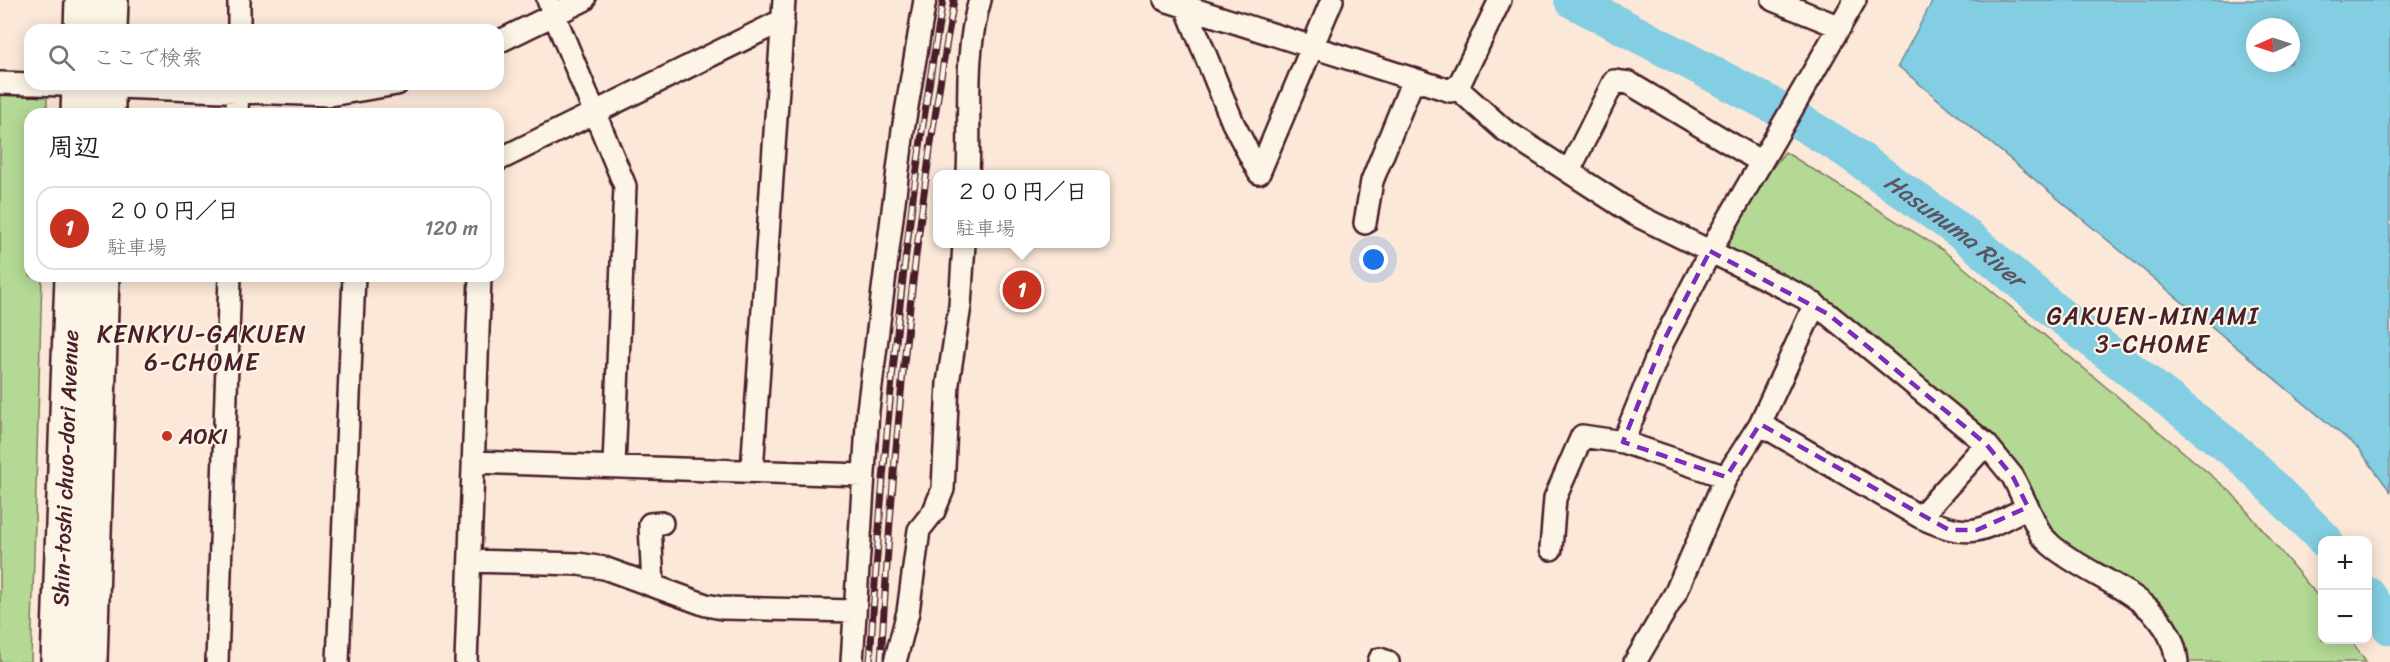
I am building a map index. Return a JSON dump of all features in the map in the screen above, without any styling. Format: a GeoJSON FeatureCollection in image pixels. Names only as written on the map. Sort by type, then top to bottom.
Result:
{"type":"FeatureCollection","features":[{"type":"Feature","properties":{"kind":"main road"},"geometry":{"type":"LineString","coordinates":[[81,24],[82,0]]}},
{"type":"Feature","properties":{"kind":"main road"},"geometry":{"type":"LineString","coordinates":[[110,24],[111,0]]}},
{"type":"Feature","properties":{"kind":"main road","name":"Shin-toshi chuo-dori Avenue"},"geometry":{"type":"LineString","coordinates":[[58,662],[72,282]]}},
{"type":"Feature","properties":{"kind":"main road","name":"Shin-toshi chuo-dori Avenue"},"geometry":{"type":"LineString","coordinates":[[90,662],[102,282]]}},
{"type":"Feature","properties":{"kind":"street"},"geometry":{"type":"LineString","coordinates":[[239,0],[239,24]]}},
{"type":"Feature","properties":{"kind":"street"},"geometry":{"type":"LineString","coordinates":[[504,38],[551,7],[584,0]]}},
{"type":"Feature","properties":{"kind":"street"},"geometry":{"type":"LineString","coordinates":[[852,662],[868,410],[903,130],[925,0]]}},
{"type":"Feature","properties":{"kind":"street"},"geometry":{"type":"LineString","coordinates":[[968,170],[971,123],[968,62],[971,30],[980,0]]}},
{"type":"Feature","properties":{"kind":"street"},"geometry":{"type":"LineString","coordinates":[[1165,0],[1413,81],[1445,90],[1457,88]]}},
{"type":"Feature","properties":{"kind":"street"},"geometry":{"type":"LineString","coordinates":[[1186,6],[1233,123],[1259,173],[1332,0]]}},
{"type":"Feature","properties":{"kind":"street"},"geometry":{"type":"LineString","coordinates":[[1457,88],[1500,0]]}},
{"type":"Feature","properties":{"kind":"street"},"geometry":{"type":"LineString","coordinates":[[1623,442],[1663,342],[1710,251],[1855,0]]}},
{"type":"Feature","properties":{"kind":"street"},"geometry":{"type":"LineString","coordinates":[[1783,2],[1840,27]]}},
{"type":"Feature","properties":{"kind":"street"},"geometry":{"type":"LineString","coordinates":[[551,7],[625,186],[614,466]]}},
{"type":"Feature","properties":{"kind":"street"},"geometry":{"type":"LineString","coordinates":[[752,471],[784,10]]}},
{"type":"Feature","properties":{"kind":"street"},"geometry":{"type":"LineString","coordinates":[[504,157],[595,113],[784,10]]}},
{"type":"Feature","properties":{"kind":"street"},"geometry":{"type":"LineString","coordinates":[[1365,224],[1372,181],[1413,81]]}},
{"type":"Feature","properties":{"kind":"street"},"geometry":{"type":"LineString","coordinates":[[1569,171],[1614,81],[1629,83],[1765,153]]}},
{"type":"Feature","properties":{"kind":"street"},"geometry":{"type":"LineString","coordinates":[[0,83],[24,84]]}},
{"type":"Feature","properties":{"kind":"street"},"geometry":{"type":"LineString","coordinates":[[1457,88],[1503,129],[1634,214],[1815,304],[1986,444],[2013,477],[2041,536],[2062,555],[2153,611],[2172,641],[2177,662]]}},
{"type":"Feature","properties":{"kind":"street"},"geometry":{"type":"LineString","coordinates":[[67,90],[93,95],[184,90]]}},
{"type":"Feature","properties":{"kind":"street"},"geometry":{"type":"LineString","coordinates":[[237,108],[238,90]]}},
{"type":"Feature","properties":{"kind":"street"},"geometry":{"type":"LineString","coordinates":[[272,90],[330,95],[360,90]]}},
{"type":"Feature","properties":{"kind":"street"},"geometry":{"type":"LineString","coordinates":[[895,662],[908,612],[919,530],[934,511],[943,489],[948,383],[960,306],[964,248]]}},
{"type":"Feature","properties":{"kind":"street"},"geometry":{"type":"LineString","coordinates":[[217,662],[230,282]]}},
{"type":"Feature","properties":{"kind":"street"},"geometry":{"type":"LineString","coordinates":[[338,662],[354,282]]}},
{"type":"Feature","properties":{"kind":"street"},"geometry":{"type":"LineString","coordinates":[[466,662],[480,282]]}},
{"type":"Feature","properties":{"kind":"street"},"geometry":{"type":"LineString","coordinates":[[1635,662],[1676,592],[1726,477],[1761,424],[1815,304]]}},
{"type":"Feature","properties":{"kind":"street"},"geometry":{"type":"LineString","coordinates":[[1761,424],[1920,517],[1949,530],[1977,530],[2028,507]]}},
{"type":"Feature","properties":{"kind":"street"},"geometry":{"type":"LineString","coordinates":[[1551,549],[1555,498],[1582,436],[1623,442],[1726,477]]}},
{"type":"Feature","properties":{"kind":"street"},"geometry":{"type":"LineString","coordinates":[[1920,517],[1986,444]]}},
{"type":"Feature","properties":{"kind":"street"},"geometry":{"type":"LineString","coordinates":[[473,462],[863,475]]}},
{"type":"Feature","properties":{"kind":"street"},"geometry":{"type":"LineString","coordinates":[[653,586],[650,524],[662,523]]}},
{"type":"Feature","properties":{"kind":"street"},"geometry":{"type":"LineString","coordinates":[[470,561],[578,564],[604,568],[722,608],[855,612]]}},
{"type":"Feature","properties":{"kind":"street"},"geometry":{"type":"LineString","coordinates":[[1379,662],[1380,659],[1388,662]]}},
{"type":"Feature","properties":{"kind":"highlighted area"},"geometry":{"type":"Polygon","coordinates":[[[1710,251],[1828,314],[1986,444],[2013,477],[2028,507],[1977,530],[1949,530],[1760,424],[1726,477],[1623,442],[1663,342],[1710,251]]]}},
{"type":"Feature","properties":{"kind":"green space"},"geometry":{"type":"Polygon","coordinates":[[[0,92],[47,93],[47,108],[24,108],[24,282],[42,282],[31,662],[0,662],[0,92]]]}},
{"type":"Feature","properties":{"kind":"green space"},"geometry":{"type":"Polygon","coordinates":[[[1785,152],[1943,250],[2231,492],[2318,596],[2318,644],[2354,644],[2366,662],[2187,662],[2181,633],[2168,611],[2148,593],[2076,552],[2055,536],[2040,515],[1879,343],[1817,294],[1730,251],[1728,243],[1766,176],[1785,152]]]}},
{"type":"Feature","properties":{"kind":"water"},"geometry":{"type":"Polygon","coordinates":[[[1558,0],[1588,0],[1680,49],[1674,61],[1558,0]]]}},
{"type":"Feature","properties":{"kind":"water"},"geometry":{"type":"Polygon","coordinates":[[[1933,0],[2390,0],[2390,491],[2359,449],[1898,66],[1933,0]]]}},
{"type":"Feature","properties":{"kind":"waterway","name":"Hasunuma River"},"geometry":{"type":"LineString","coordinates":[[1572,0],[1774,106],[1845,149],[1964,234],[2056,312],[2241,456],[2321,536]]}},
{"type":"Feature","properties":{"kind":"waterway","name":"Hasunuma River"},"geometry":{"type":"LineString","coordinates":[[2372,601],[2390,627]]}},
{"type":"Feature","properties":{"kind":"railway"},"geometry":{"type":"LineString","coordinates":[[870,662],[897,330],[917,165],[943,0]]}},
{"type":"Feature","properties":{"kind":"railway"},"geometry":{"type":"LineString","coordinates":[[881,662],[892,496],[907,330],[928,165],[954,0]]}},
{"type":"Feature","properties":{"kind":"place","name":"２００円／日"},"geometry":{"type":"Point","coordinates":[1022,290]}},
{"type":"Feature","properties":{"kind":"place","name":"AOKI"},"geometry":{"type":"Point","coordinates":[167,436]}},
{"type":"Feature","properties":{"kind":"district","name":"GAKUEN-MINAMI 3-CHOME"},"geometry":{"type":"Point","coordinates":[2153,330]}},
{"type":"Feature","properties":{"kind":"district","name":"KENKYU-GAKUEN 6-CHOME"},"geometry":{"type":"Point","coordinates":[202,348]}}]}
